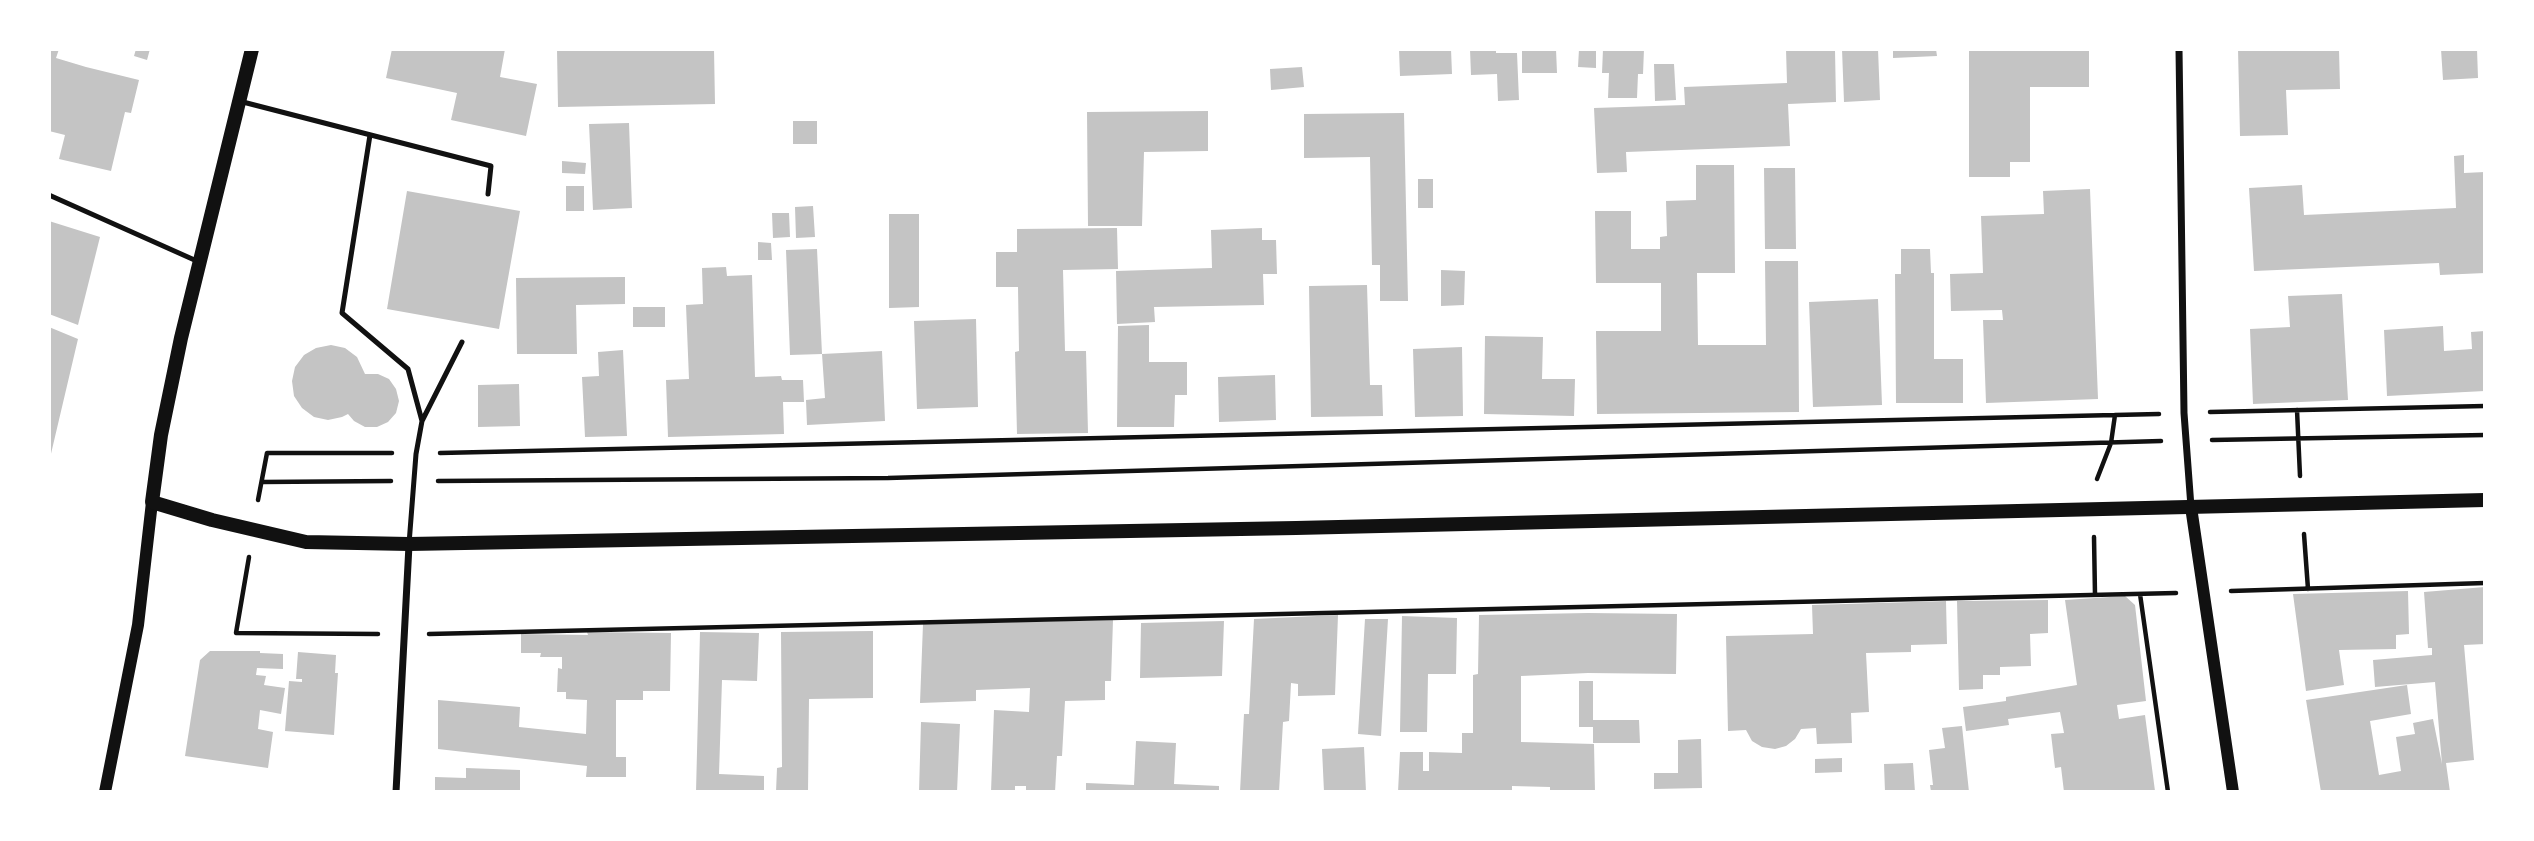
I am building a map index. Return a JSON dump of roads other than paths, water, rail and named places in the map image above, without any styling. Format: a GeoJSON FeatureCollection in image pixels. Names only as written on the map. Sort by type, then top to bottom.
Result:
{"type":"FeatureCollection","features":[{"type":"Feature","properties":{"kind":"main road"},"geometry":{"type":"LineString","coordinates":[[251,49],[199,262],[162,435],[152,502],[212,520],[306,542],[408,544],[1283,529],[2485,500]]}},
{"type":"Feature","properties":{"kind":"street"},"geometry":{"type":"LineString","coordinates":[[2179,49],[2185,440],[2191,507],[2233,792]]}},
{"type":"Feature","properties":{"kind":"street"},"geometry":{"type":"LineString","coordinates":[[105,792],[138,625],[152,502]]}},
{"type":"Feature","properties":{"kind":"street"},"geometry":{"type":"LineString","coordinates":[[396,792],[408,544]]}},
{"type":"Feature","properties":{"kind":"lane"},"geometry":{"type":"LineString","coordinates":[[239,101],[491,166],[488,194]]}},
{"type":"Feature","properties":{"kind":"lane"},"geometry":{"type":"LineString","coordinates":[[370,135],[342,313],[408,369],[422,421]]}},
{"type":"Feature","properties":{"kind":"lane"},"geometry":{"type":"LineString","coordinates":[[49,194],[199,262]]}},
{"type":"Feature","properties":{"kind":"lane"},"geometry":{"type":"LineString","coordinates":[[408,544],[416,454],[422,421],[462,342]]}}]}
